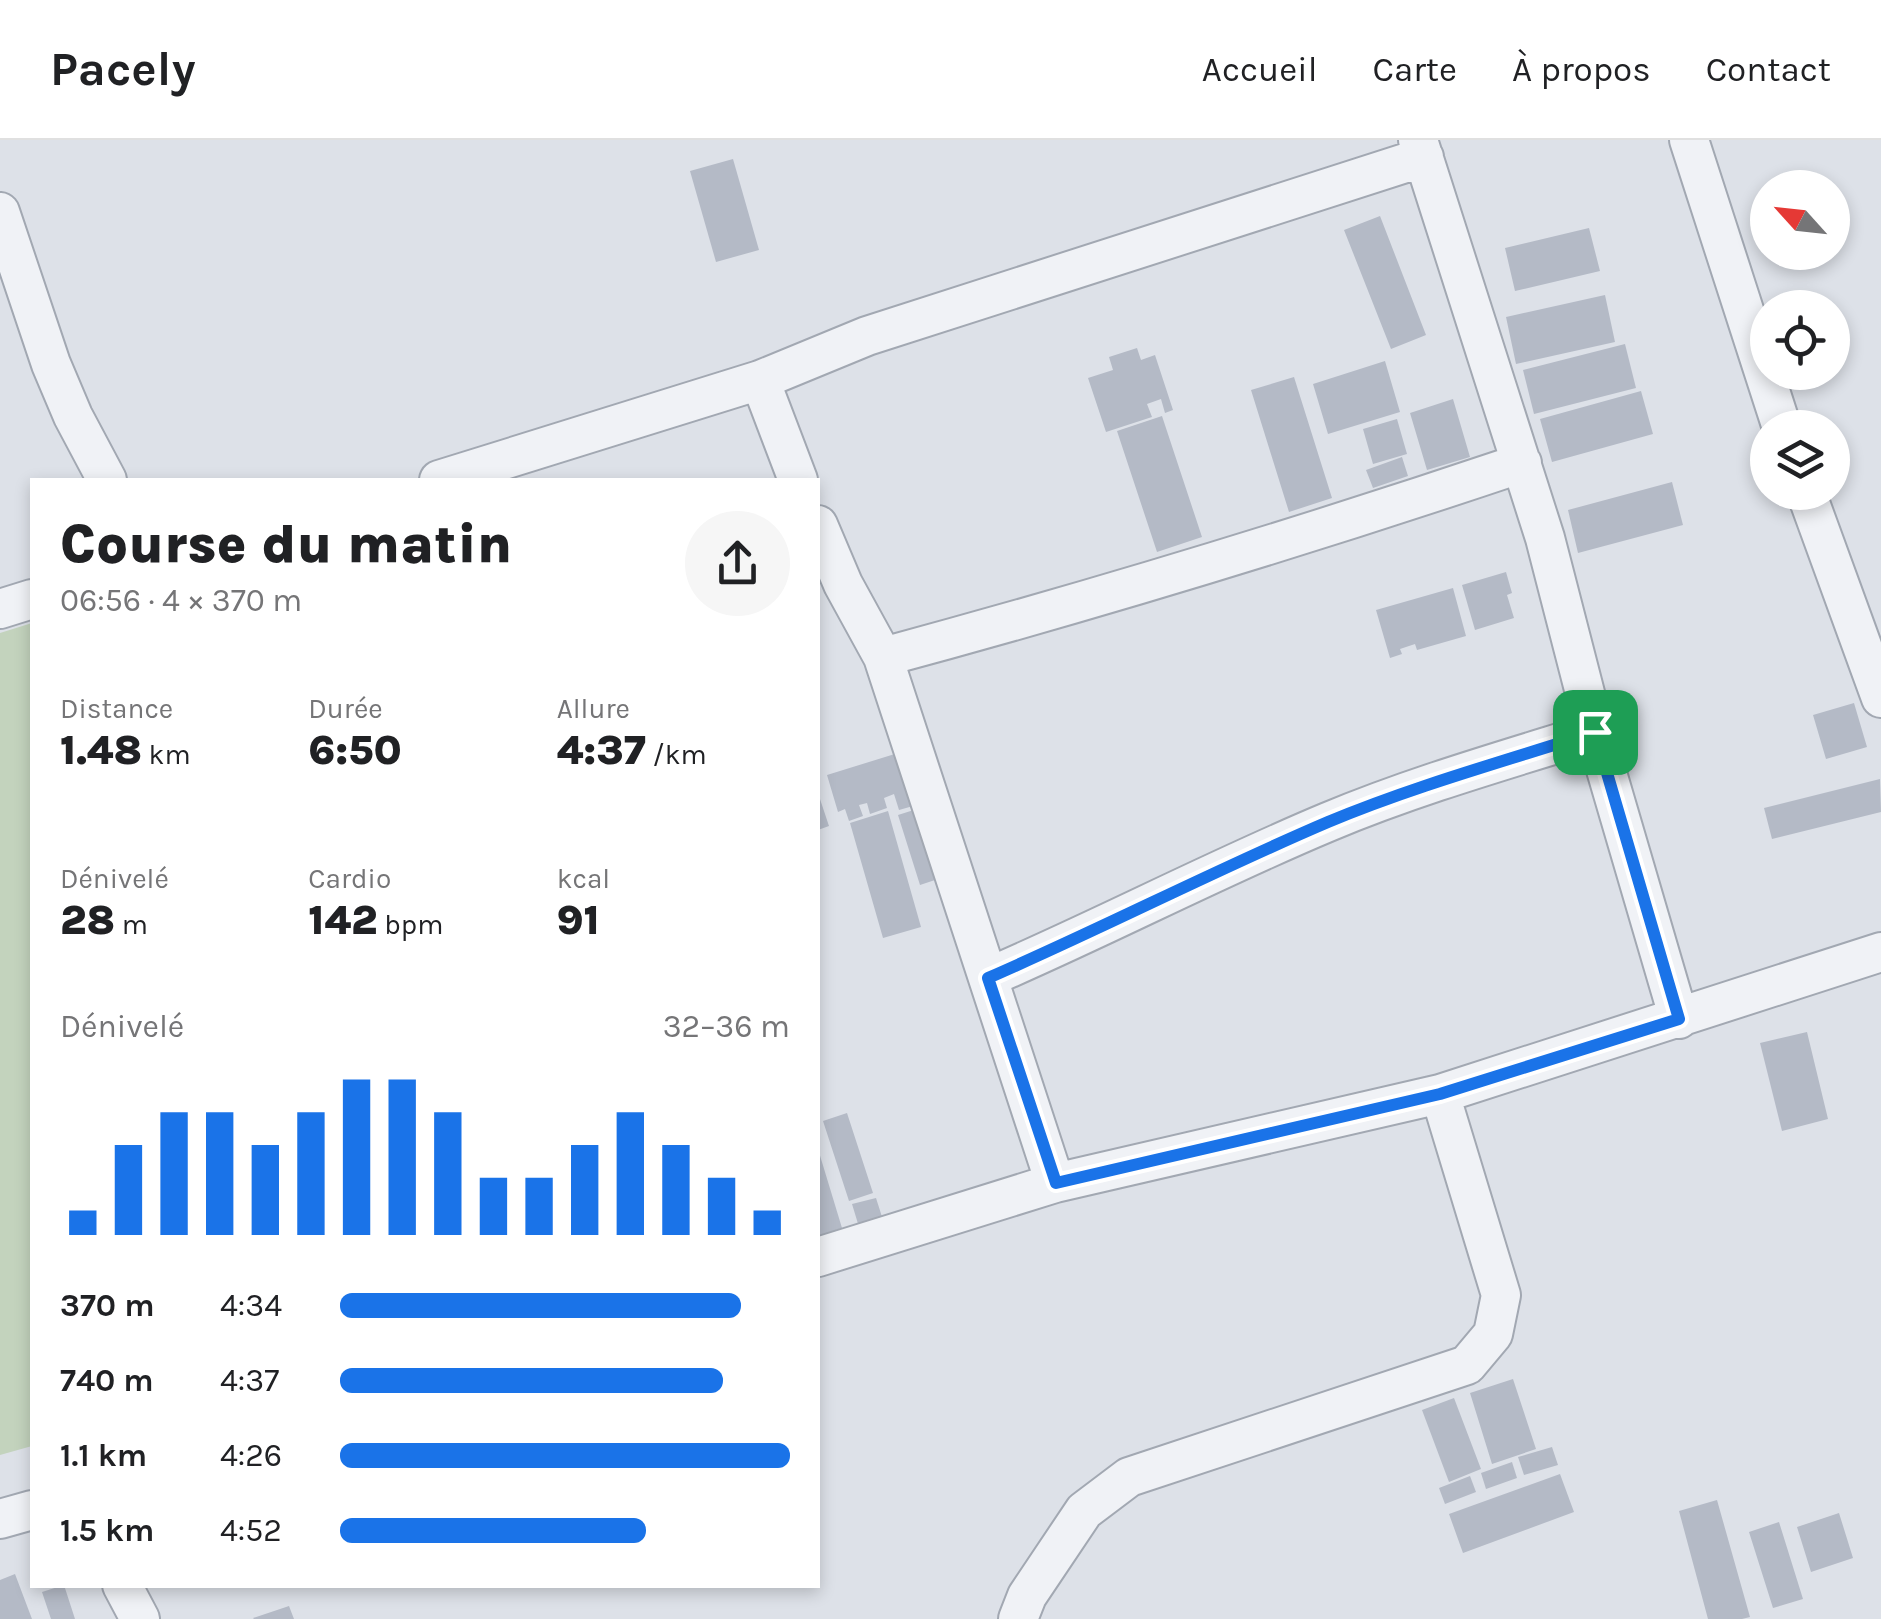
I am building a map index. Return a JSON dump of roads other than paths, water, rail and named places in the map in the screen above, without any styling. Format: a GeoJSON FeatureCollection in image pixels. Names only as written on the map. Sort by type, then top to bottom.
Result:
{"type":"FeatureCollection","features":[{"type":"Feature","properties":{"kind":"street"},"geometry":{"type":"LineString","coordinates":[[1689,140],[1776,410]]}},
{"type":"Feature","properties":{"kind":"street"},"geometry":{"type":"LineString","coordinates":[[444,478],[760,380],[867,336],[1421,149],[1545,538],[1595,732],[1679,1019]]}},
{"type":"Feature","properties":{"kind":"street"},"geometry":{"type":"LineString","coordinates":[[0,212],[51,364],[73,416],[107,478]]}},
{"type":"Feature","properties":{"kind":"street"},"geometry":{"type":"LineString","coordinates":[[760,380],[797,478]]}},
{"type":"Feature","properties":{"kind":"street"},"geometry":{"type":"LineString","coordinates":[[883,656],[1093,600],[1522,463]]}},
{"type":"Feature","properties":{"kind":"street"},"geometry":{"type":"LineString","coordinates":[[1813,510],[1881,698]]}},
{"type":"Feature","properties":{"kind":"street"},"geometry":{"type":"LineString","coordinates":[[820,530],[843,584],[883,656],[1056,1183]]}},
{"type":"Feature","properties":{"kind":"street"},"geometry":{"type":"LineString","coordinates":[[0,609],[30,600]]}},
{"type":"Feature","properties":{"kind":"street"},"geometry":{"type":"LineString","coordinates":[[988,978],[1192,881],[1331,821],[1437,782],[1595,732]]}},
{"type":"Feature","properties":{"kind":"street"},"geometry":{"type":"LineString","coordinates":[[820,1257],[1056,1183],[1440,1094],[1881,952]]}},
{"type":"Feature","properties":{"kind":"street"},"geometry":{"type":"LineString","coordinates":[[1018,1619],[1028,1596],[1084,1511],[1129,1477],[1467,1366],[1493,1334],[1501,1295],[1440,1094]]}},
{"type":"Feature","properties":{"kind":"street"},"geometry":{"type":"LineString","coordinates":[[0,1519],[30,1511]]}},
{"type":"Feature","properties":{"kind":"street"},"geometry":{"type":"LineString","coordinates":[[124,1588],[140,1619]]}}]}
